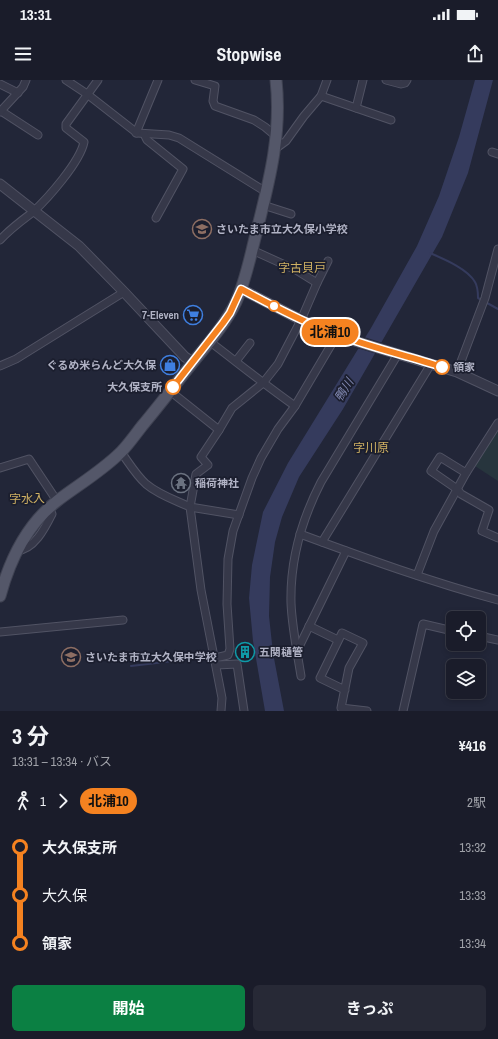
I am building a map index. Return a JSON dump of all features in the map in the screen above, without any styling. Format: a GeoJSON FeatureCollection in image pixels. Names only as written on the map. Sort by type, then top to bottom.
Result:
{"type":"FeatureCollection","features":[{"type":"Feature","properties":{"kind":"main road"},"geometry":{"type":"LineString","coordinates":[[0,596],[3,574],[30,529],[53,505],[121,452],[230,313],[241,289],[252,250],[275,149],[278,110],[276,80]]}},
{"type":"Feature","properties":{"kind":"street"},"geometry":{"type":"LineString","coordinates":[[26,80],[18,93],[0,111],[38,135]]}},
{"type":"Feature","properties":{"kind":"street"},"geometry":{"type":"LineString","coordinates":[[66,80],[140,133],[183,169],[156,218]]}},
{"type":"Feature","properties":{"kind":"street"},"geometry":{"type":"LineString","coordinates":[[0,240],[16,224],[33,211],[58,184],[82,150],[84,142],[66,128],[66,124],[98,80]]}},
{"type":"Feature","properties":{"kind":"street"},"geometry":{"type":"LineString","coordinates":[[140,133],[158,80]]}},
{"type":"Feature","properties":{"kind":"street"},"geometry":{"type":"LineString","coordinates":[[195,80],[216,83],[214,105],[254,120],[277,137]]}},
{"type":"Feature","properties":{"kind":"street"},"geometry":{"type":"LineString","coordinates":[[275,149],[286,141],[321,96],[327,80]]}},
{"type":"Feature","properties":{"kind":"street"},"geometry":{"type":"LineString","coordinates":[[356,108],[362,80]]}},
{"type":"Feature","properties":{"kind":"street"},"geometry":{"type":"LineString","coordinates":[[386,80],[401,84],[404,84],[407,80]]}},
{"type":"Feature","properties":{"kind":"street"},"geometry":{"type":"LineString","coordinates":[[0,84],[18,93]]}},
{"type":"Feature","properties":{"kind":"street"},"geometry":{"type":"LineString","coordinates":[[321,96],[391,120]]}},
{"type":"Feature","properties":{"kind":"street"},"geometry":{"type":"LineString","coordinates":[[140,133],[169,135],[179,138],[266,192]]}},
{"type":"Feature","properties":{"kind":"street"},"geometry":{"type":"LineString","coordinates":[[0,184],[79,246],[185,357],[193,362]]}},
{"type":"Feature","properties":{"kind":"street"},"geometry":{"type":"LineString","coordinates":[[263,205],[291,214]]}},
{"type":"Feature","properties":{"kind":"street"},"geometry":{"type":"LineString","coordinates":[[252,250],[296,270],[317,282]]}},
{"type":"Feature","properties":{"kind":"street"},"geometry":{"type":"LineString","coordinates":[[457,372],[485,298],[498,250]]}},
{"type":"Feature","properties":{"kind":"street"},"geometry":{"type":"LineString","coordinates":[[221,711],[222,698],[201,590],[190,507],[196,474],[208,465],[201,457],[232,408],[263,383],[278,364],[302,320],[317,282],[328,261]]}},
{"type":"Feature","properties":{"kind":"street"},"geometry":{"type":"LineString","coordinates":[[241,289],[302,320],[341,336],[457,372],[498,391]]}},
{"type":"Feature","properties":{"kind":"street"},"geometry":{"type":"LineString","coordinates":[[0,366],[16,359],[124,292]]}},
{"type":"Feature","properties":{"kind":"street"},"geometry":{"type":"LineString","coordinates":[[216,662],[228,655],[230,649],[227,604],[228,559],[233,531],[252,478],[261,458],[278,429],[341,336]]}},
{"type":"Feature","properties":{"kind":"street"},"geometry":{"type":"LineString","coordinates":[[209,341],[295,406]]}},
{"type":"Feature","properties":{"kind":"street"},"geometry":{"type":"LineString","coordinates":[[236,361],[250,343]]}},
{"type":"Feature","properties":{"kind":"street"},"geometry":{"type":"LineString","coordinates":[[300,676],[293,631],[291,601],[295,558],[300,534],[311,503],[321,482],[395,353]]}},
{"type":"Feature","properties":{"kind":"street"},"geometry":{"type":"LineString","coordinates":[[322,542],[431,364]]}},
{"type":"Feature","properties":{"kind":"street"},"geometry":{"type":"LineString","coordinates":[[170,391],[219,430]]}},
{"type":"Feature","properties":{"kind":"street"},"geometry":{"type":"LineString","coordinates":[[417,575],[434,531],[466,473],[498,423]]}},
{"type":"Feature","properties":{"kind":"street"},"geometry":{"type":"LineString","coordinates":[[121,452],[135,472],[147,484],[166,497],[190,507],[239,515]]}},
{"type":"Feature","properties":{"kind":"street"},"geometry":{"type":"LineString","coordinates":[[466,473],[440,457],[431,471],[457,489],[461,494],[489,510],[482,531],[498,538]]}},
{"type":"Feature","properties":{"kind":"street"},"geometry":{"type":"LineString","coordinates":[[0,468],[29,459],[53,505]]}},
{"type":"Feature","properties":{"kind":"street"},"geometry":{"type":"LineString","coordinates":[[300,534],[382,564],[461,590],[498,600]]}},
{"type":"Feature","properties":{"kind":"street"},"geometry":{"type":"LineString","coordinates":[[296,651],[346,551]]}},
{"type":"Feature","properties":{"kind":"street"},"geometry":{"type":"LineString","coordinates":[[0,632],[122,620]]}},
{"type":"Feature","properties":{"kind":"street"},"geometry":{"type":"LineString","coordinates":[[403,711],[423,624],[446,629]]}},
{"type":"Feature","properties":{"kind":"street"},"geometry":{"type":"LineString","coordinates":[[309,626],[338,640]]}},
{"type":"Feature","properties":{"kind":"street"},"geometry":{"type":"LineString","coordinates":[[345,690],[320,678],[342,633],[363,643],[349,668],[345,690],[341,708],[367,711]]}},
{"type":"Feature","properties":{"kind":"street"},"geometry":{"type":"LineString","coordinates":[[486,637],[498,640]]}},
{"type":"Feature","properties":{"kind":"street"},"geometry":{"type":"LineString","coordinates":[[216,662],[237,664],[244,711]]}},
{"type":"Feature","properties":{"kind":"shaded area"},"geometry":{"type":"Polygon","coordinates":[[[498,429],[498,481],[475,466],[498,429]]]}},
{"type":"Feature","properties":{"kind":"water","name":"鴨川"},"geometry":{"type":"Polygon","coordinates":[[[475,80],[493,80],[468,173],[442,237],[343,409],[299,477],[282,517],[275,542],[270,577],[269,616],[273,653],[284,711],[265,711],[253,641],[249,598],[252,565],[263,512],[288,463],[371,328],[417,246],[439,196],[459,137],[475,80]]]}},
{"type":"Feature","properties":{"kind":"pier"},"geometry":{"type":"Polygon","coordinates":[[[364,337],[383,343],[377,354],[357,348],[364,337]]]}},
{"type":"Feature","properties":{"kind":"waterway"},"geometry":{"type":"LineString","coordinates":[[430,253],[455,265],[472,277],[478,290],[478,298],[498,309]]}},
{"type":"Feature","properties":{"kind":"waterway"},"geometry":{"type":"LineString","coordinates":[[246,652],[255,650]]}},
{"type":"Feature","properties":{"kind":"waterway"},"geometry":{"type":"LineString","coordinates":[[131,666],[199,658]]}},
{"type":"Feature","properties":{"kind":"bus line","name":"北浦10"},"geometry":{"type":"LineString","coordinates":[[173,387],[230,313],[241,289],[302,320],[345,338],[442,367]]}},
{"type":"Feature","properties":{"kind":"place","name":"さいたま市立大久保小学校"},"geometry":{"type":"Point","coordinates":[202,229]}},
{"type":"Feature","properties":{"kind":"place","name":"7-Eleven"},"geometry":{"type":"Point","coordinates":[193,315]}},
{"type":"Feature","properties":{"kind":"place","name":"ぐるめ米らんど大久保"},"geometry":{"type":"Point","coordinates":[170,365]}},
{"type":"Feature","properties":{"kind":"place","name":"領家"},"geometry":{"type":"Point","coordinates":[442,367]}},
{"type":"Feature","properties":{"kind":"place","name":"大久保支所"},"geometry":{"type":"Point","coordinates":[173,387]}},
{"type":"Feature","properties":{"kind":"place","name":"稲荷神社"},"geometry":{"type":"Point","coordinates":[181,483]}},
{"type":"Feature","properties":{"kind":"place","name":"五関樋管"},"geometry":{"type":"Point","coordinates":[245,652]}},
{"type":"Feature","properties":{"kind":"place","name":"さいたま市立大久保中学校"},"geometry":{"type":"Point","coordinates":[71,657]}},
{"type":"Feature","properties":{"kind":"district","name":"字古貝戸"},"geometry":{"type":"Point","coordinates":[302,268]}},
{"type":"Feature","properties":{"kind":"district","name":"字川原"},"geometry":{"type":"Point","coordinates":[371,448]}},
{"type":"Feature","properties":{"kind":"district","name":"字水入"},"geometry":{"type":"Point","coordinates":[27,499]}}]}
